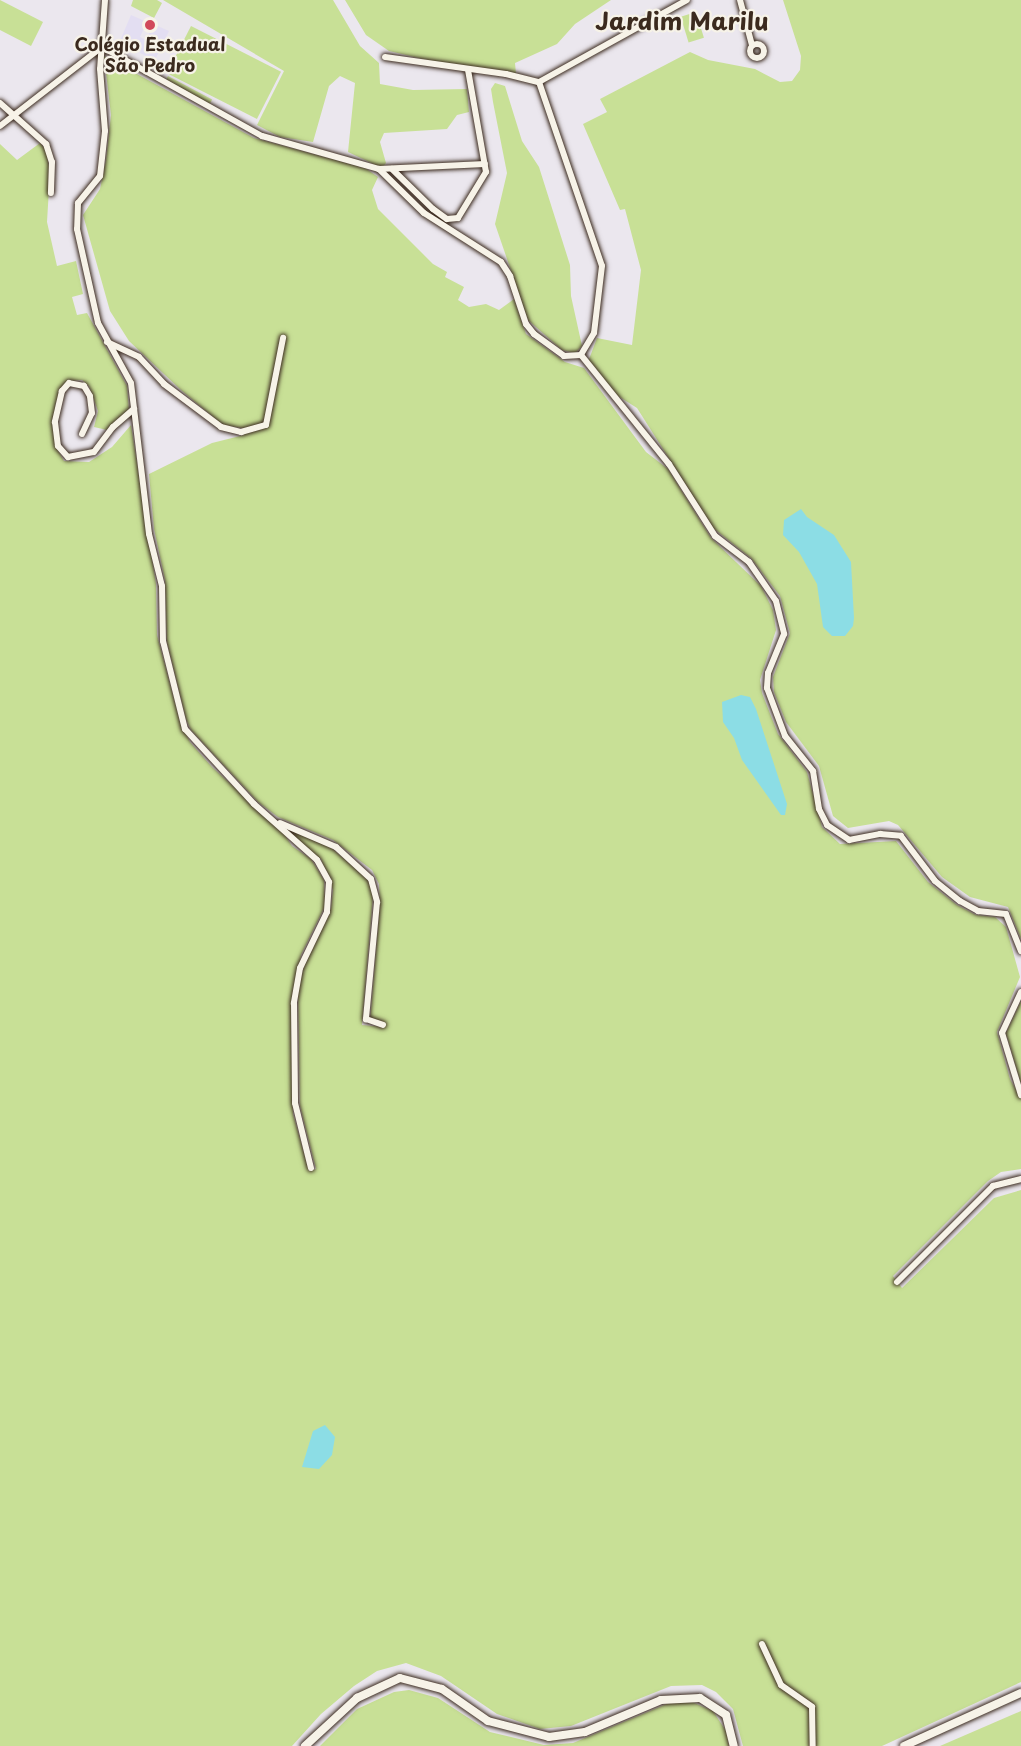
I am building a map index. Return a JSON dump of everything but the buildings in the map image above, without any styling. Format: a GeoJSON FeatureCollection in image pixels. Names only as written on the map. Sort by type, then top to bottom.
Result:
{"type":"FeatureCollection","features":[{"type":"Feature","properties":{"kind":"street"},"geometry":{"type":"LineString","coordinates":[[105,0],[100,74],[106,116],[100,173],[78,204],[77,229],[98,323],[107,342],[129,376],[163,607],[163,641],[185,729],[254,804],[277,822],[294,843],[318,860],[330,889],[327,912],[300,968],[294,1003],[295,1103],[311,1168]]}},
{"type":"Feature","properties":{"kind":"street"},"geometry":{"type":"LineString","coordinates":[[385,57],[539,82],[687,0]]}},
{"type":"Feature","properties":{"kind":"street"},"geometry":{"type":"LineString","coordinates":[[740,0],[752,45]]}},
{"type":"Feature","properties":{"kind":"street"},"geometry":{"type":"LineString","coordinates":[[0,126],[102,47]]}},
{"type":"Feature","properties":{"kind":"street"},"geometry":{"type":"LineString","coordinates":[[102,47],[262,136],[378,170],[486,165]]}},
{"type":"Feature","properties":{"kind":"street"},"geometry":{"type":"LineString","coordinates":[[392,169],[419,199],[451,220],[458,218],[486,175],[468,70]]}},
{"type":"Feature","properties":{"kind":"street"},"geometry":{"type":"LineString","coordinates":[[539,82],[602,266],[594,333],[581,355]]}},
{"type":"Feature","properties":{"kind":"street"},"geometry":{"type":"LineString","coordinates":[[0,103],[16,114],[48,148],[52,162],[51,193]]}},
{"type":"Feature","properties":{"kind":"street"},"geometry":{"type":"LineString","coordinates":[[378,170],[424,213],[501,262],[529,329],[564,356],[581,355]]}},
{"type":"Feature","properties":{"kind":"street"},"geometry":{"type":"LineString","coordinates":[[107,342],[139,357],[164,384],[221,427],[241,432],[266,425],[283,338]]}},
{"type":"Feature","properties":{"kind":"street"},"geometry":{"type":"LineString","coordinates":[[581,355],[669,464],[715,536],[749,561],[778,604],[784,634],[768,673],[767,688],[784,736],[817,780],[819,809],[827,825],[849,840],[880,834],[901,836],[935,881],[960,901],[978,910],[1006,914],[1021,951]]}},
{"type":"Feature","properties":{"kind":"street"},"geometry":{"type":"LineString","coordinates":[[82,434],[92,413],[90,396],[84,386],[69,384],[62,391],[56,422],[58,446],[68,456],[94,452],[134,409]]}},
{"type":"Feature","properties":{"kind":"street"},"geometry":{"type":"LineString","coordinates":[[277,822],[336,847],[371,879],[377,902],[366,1019],[383,1025]]}},
{"type":"Feature","properties":{"kind":"street"},"geometry":{"type":"LineString","coordinates":[[1021,992],[1002,1033],[1021,1095]]}},
{"type":"Feature","properties":{"kind":"street"},"geometry":{"type":"LineString","coordinates":[[897,1282],[993,1186],[1021,1179]]}},
{"type":"Feature","properties":{"kind":"street"},"geometry":{"type":"LineString","coordinates":[[762,1644],[781,1685],[812,1707],[813,1746]]}},
{"type":"Feature","properties":{"kind":"street"},"geometry":{"type":"LineString","coordinates":[[305,1746],[357,1698],[400,1678],[442,1689],[488,1721],[549,1737],[585,1732],[661,1700],[700,1698],[726,1715],[734,1746]]}},
{"type":"Feature","properties":{"kind":"street"},"geometry":{"type":"LineString","coordinates":[[904,1746],[1021,1693]]}},
{"type":"Feature","properties":{"kind":"shaded area"},"geometry":{"type":"Polygon","coordinates":[[[131,15],[147,22],[140,37],[146,40],[153,24],[169,31],[155,60],[140,53],[141,49],[137,47],[135,50],[119,43],[131,15]]]}},
{"type":"Feature","properties":{"kind":"green space"},"geometry":{"type":"Polygon","coordinates":[[[0,0],[43,22],[31,46],[0,30],[0,0]]]}},
{"type":"Feature","properties":{"kind":"green space"},"geometry":{"type":"Polygon","coordinates":[[[133,0],[157,0],[162,3],[154,18],[131,6],[133,0]]]}},
{"type":"Feature","properties":{"kind":"green space"},"geometry":{"type":"Polygon","coordinates":[[[163,0],[333,0],[360,46],[379,63],[380,84],[413,90],[467,89],[469,112],[457,115],[447,129],[384,133],[380,142],[386,163],[382,168],[348,152],[355,83],[340,76],[329,86],[313,142],[280,137],[257,125],[284,71],[163,0]]]}},
{"type":"Feature","properties":{"kind":"green space"},"geometry":{"type":"Polygon","coordinates":[[[345,0],[611,0],[575,24],[557,44],[515,63],[516,74],[440,63],[389,51],[366,35],[345,0]]]}},
{"type":"Feature","properties":{"kind":"green space"},"geometry":{"type":"Polygon","coordinates":[[[783,0],[1021,0],[1021,939],[1008,907],[970,897],[942,877],[898,825],[889,821],[848,828],[833,816],[819,766],[786,722],[774,692],[773,677],[790,633],[780,596],[751,558],[713,528],[637,408],[618,396],[588,362],[597,338],[632,345],[641,270],[625,209],[620,210],[583,124],[607,112],[600,99],[690,52],[708,60],[755,69],[780,82],[792,81],[800,70],[801,56],[783,0]]]}},
{"type":"Feature","properties":{"kind":"green space"},"geometry":{"type":"Polygon","coordinates":[[[696,12],[704,38],[689,42],[681,17],[696,12]]]}},
{"type":"Feature","properties":{"kind":"green space"},"geometry":{"type":"Polygon","coordinates":[[[191,26],[281,72],[257,119],[167,73],[191,26]]]}},
{"type":"Feature","properties":{"kind":"green space"},"geometry":{"type":"Polygon","coordinates":[[[104,56],[254,138],[365,168],[378,177],[372,190],[378,209],[433,264],[447,272],[445,277],[464,287],[458,300],[469,307],[486,304],[499,310],[514,299],[526,334],[565,362],[584,368],[646,452],[668,469],[711,538],[761,586],[773,610],[776,630],[760,680],[762,693],[778,734],[807,772],[822,827],[840,844],[896,841],[928,882],[957,905],[976,915],[995,917],[1006,927],[1020,977],[997,1032],[1010,1079],[1021,1099],[1021,1169],[1001,1172],[988,1181],[893,1276],[902,1288],[994,1198],[1021,1190],[1021,1682],[882,1746],[743,1746],[733,1709],[716,1692],[702,1685],[671,1686],[571,1726],[540,1729],[497,1714],[441,1676],[406,1663],[377,1671],[354,1686],[321,1714],[292,1746],[0,1746],[0,144],[17,160],[40,143],[46,150],[50,172],[47,222],[57,266],[76,261],[83,294],[72,297],[77,315],[87,313],[127,386],[129,410],[107,430],[94,427],[98,411],[89,386],[82,380],[68,381],[61,388],[55,405],[56,447],[64,461],[89,462],[112,447],[131,425],[156,584],[157,635],[180,722],[190,742],[212,767],[282,831],[292,846],[311,859],[324,880],[325,906],[301,955],[291,1013],[293,1114],[309,1171],[316,1169],[300,1106],[298,989],[306,960],[331,908],[333,890],[321,859],[296,841],[286,827],[329,846],[369,880],[373,896],[362,1025],[385,1027],[370,1022],[380,904],[379,884],[372,870],[333,840],[278,817],[258,802],[191,730],[186,719],[167,642],[165,580],[154,529],[149,474],[212,443],[244,435],[243,428],[223,425],[182,391],[129,341],[110,311],[83,215],[100,189],[106,160],[111,115],[104,56]]]}},
{"type":"Feature","properties":{"kind":"green space"},"geometry":{"type":"Polygon","coordinates":[[[168,76],[212,99],[208,107],[164,83],[168,76]]]}},
{"type":"Feature","properties":{"kind":"green space"},"geometry":{"type":"Polygon","coordinates":[[[495,83],[505,86],[522,141],[539,167],[570,265],[571,296],[582,346],[575,353],[562,350],[528,320],[495,224],[507,173],[491,89],[495,83]]]}},
{"type":"Feature","properties":{"kind":"green space"},"geometry":{"type":"Polygon","coordinates":[[[1021,1001],[1021,1084],[1006,1033],[1021,1001]]]}},
{"type":"Feature","properties":{"kind":"green space"},"geometry":{"type":"Polygon","coordinates":[[[409,1690],[438,1698],[490,1732],[544,1745],[573,1743],[669,1703],[692,1702],[713,1711],[726,1731],[729,1746],[320,1746],[357,1709],[394,1692],[409,1690]]]}},
{"type":"Feature","properties":{"kind":"green space"},"geometry":{"type":"Polygon","coordinates":[[[1021,1711],[1021,1746],[940,1746],[1021,1711]]]}},
{"type":"Feature","properties":{"kind":"water"},"geometry":{"type":"Polygon","coordinates":[[[801,509],[807,517],[834,535],[851,562],[854,618],[853,626],[845,636],[832,636],[823,627],[817,584],[799,552],[783,535],[784,520],[801,509]]]}},
{"type":"Feature","properties":{"kind":"water"},"geometry":{"type":"Polygon","coordinates":[[[741,695],[750,697],[756,709],[787,804],[785,815],[781,815],[742,760],[734,738],[723,722],[722,702],[741,695]]]}},
{"type":"Feature","properties":{"kind":"water"},"geometry":{"type":"Polygon","coordinates":[[[325,1425],[335,1437],[332,1455],[319,1469],[302,1467],[313,1431],[325,1425]]]}},
{"type":"Feature","properties":{"kind":"place","name":"Colégio Estadual São Pedro"},"geometry":{"type":"Point","coordinates":[150,25]}},
{"type":"Feature","properties":{"kind":"district","name":"Jardim Marilu"},"geometry":{"type":"Point","coordinates":[682,21]}}]}
